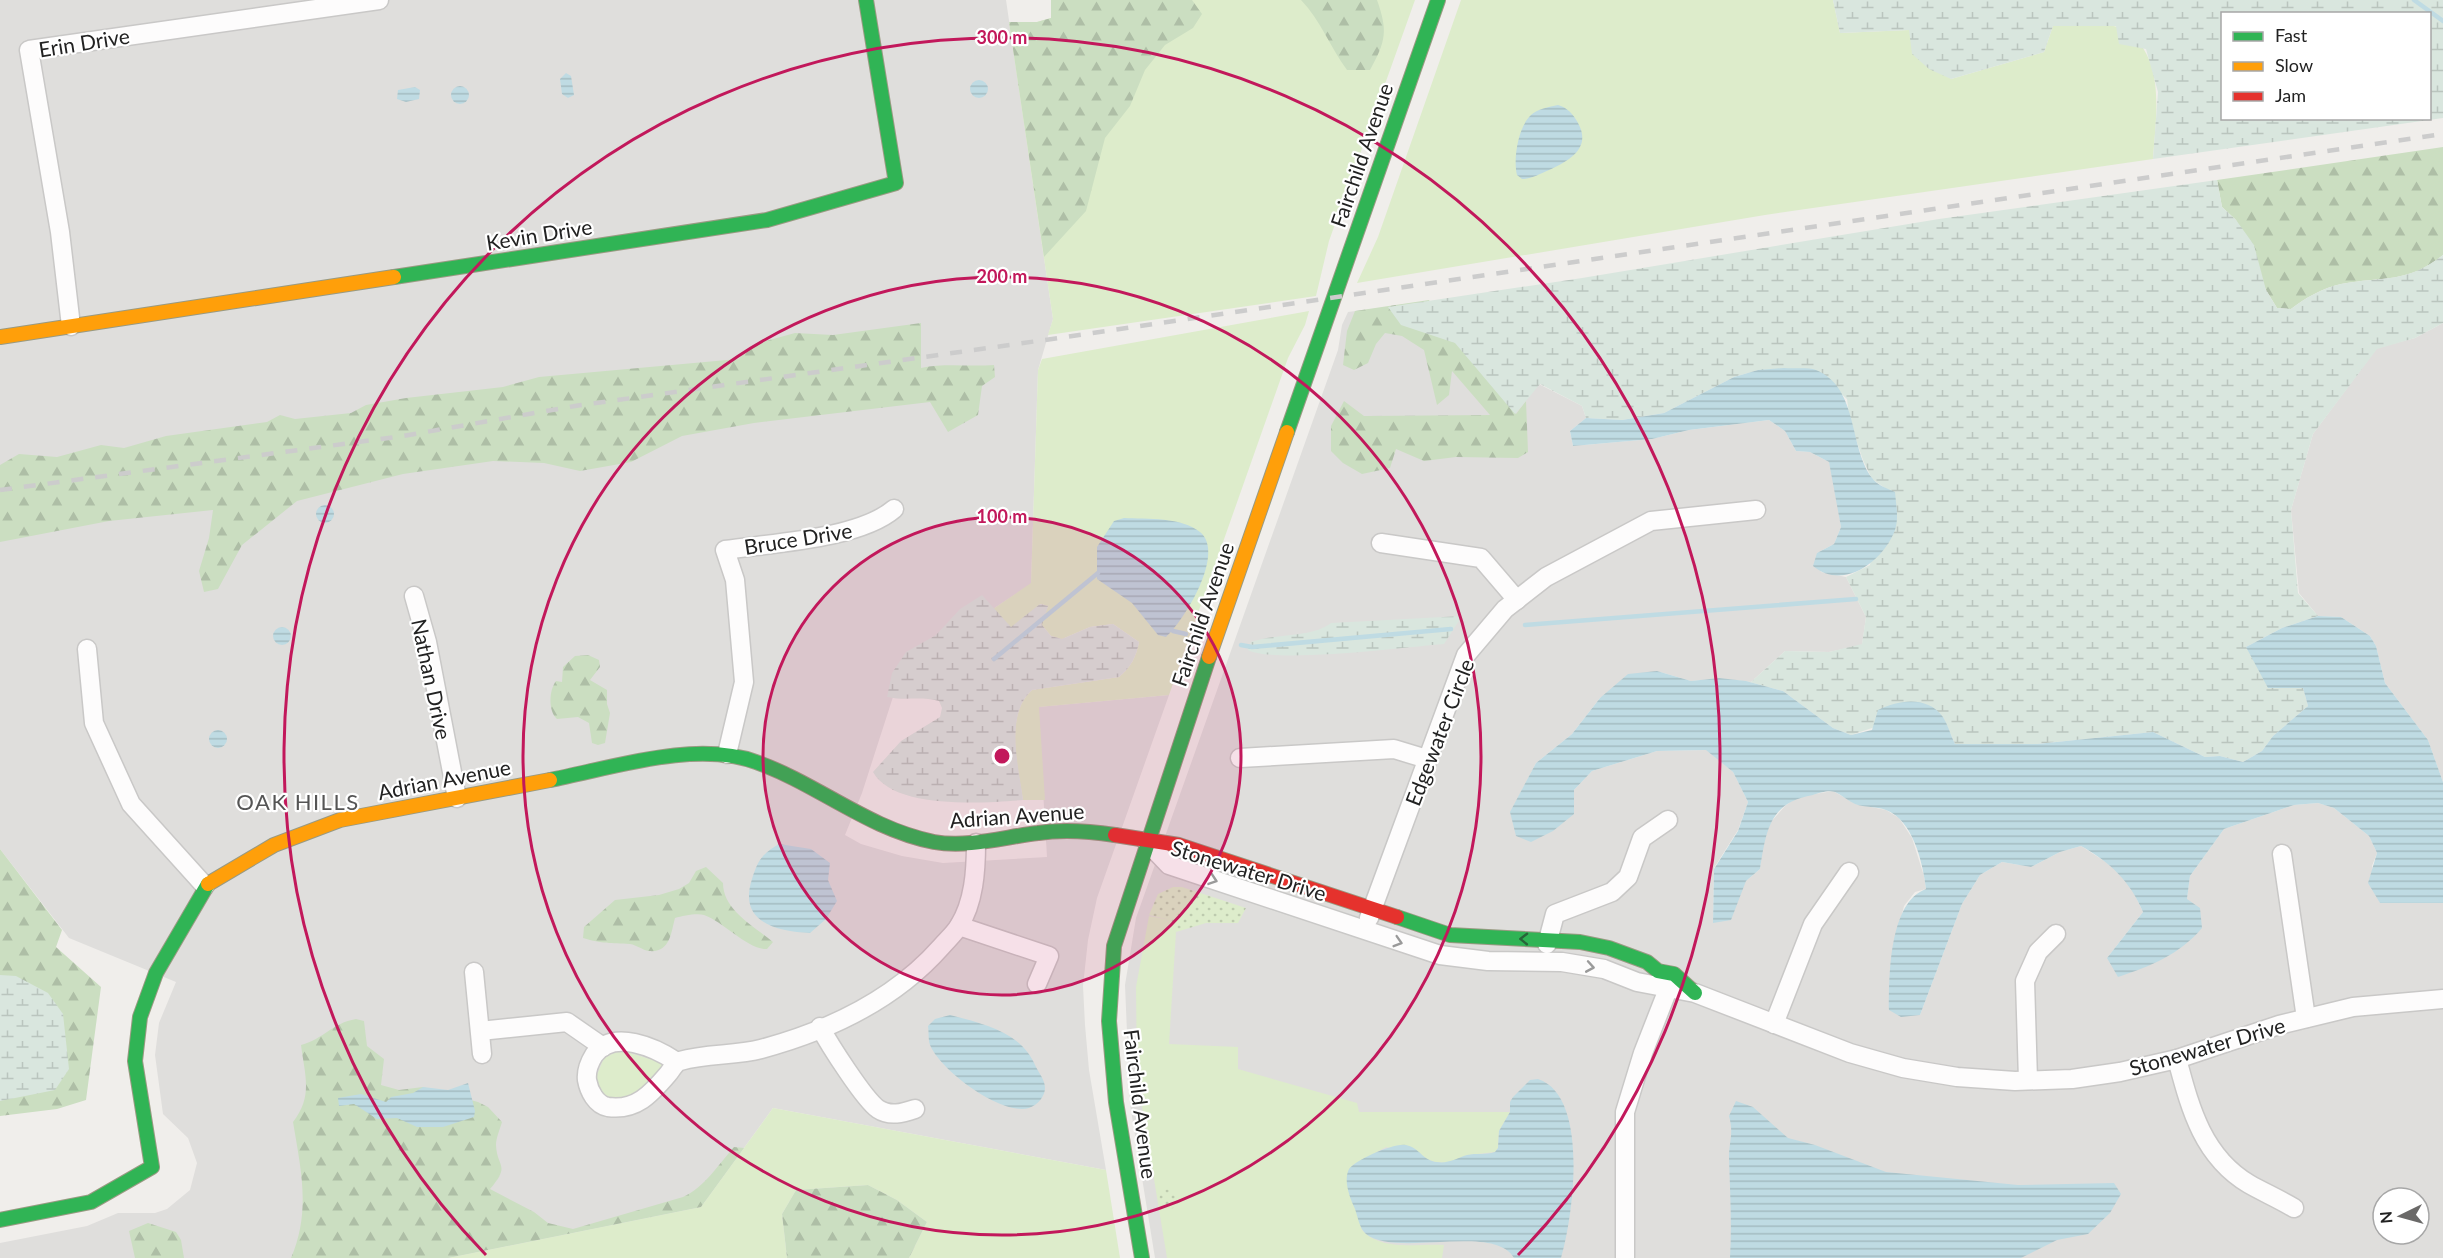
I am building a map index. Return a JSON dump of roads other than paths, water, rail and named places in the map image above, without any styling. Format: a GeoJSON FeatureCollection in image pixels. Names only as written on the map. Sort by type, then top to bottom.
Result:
{"type":"FeatureCollection","features":[{"type":"Feature","properties":{"kind":"street","name":"Erin Drive"},"geometry":{"type":"LineString","coordinates":[[71,326],[60,232],[29,50],[244,9],[379,0]]}},
{"type":"Feature","properties":{"kind":"street","name":"Kevin Drive"},"geometry":{"type":"LineString","coordinates":[[0,337],[767,220],[896,183],[866,0]]}},
{"type":"Feature","properties":{"kind":"street","name":"Fairchild Avenue"},"geometry":{"type":"LineString","coordinates":[[1142,1258],[1116,1102],[1109,999],[1114,946],[1146,841],[1438,0]]}},
{"type":"Feature","properties":{"kind":"street","name":"Bruce Drive"},"geometry":{"type":"LineString","coordinates":[[727,754],[744,682],[736,590],[724,550],[858,529],[882,520],[894,509]]}},
{"type":"Feature","properties":{"kind":"street","name":"Edgewater Circle"},"geometry":{"type":"LineString","coordinates":[[1364,931],[1466,655],[1505,609],[1546,577],[1651,521],[1756,510]]}},
{"type":"Feature","properties":{"kind":"street"},"geometry":{"type":"LineString","coordinates":[[1381,543],[1481,558],[1517,600]]}},
{"type":"Feature","properties":{"kind":"street","name":"Nathan Drive"},"geometry":{"type":"LineString","coordinates":[[414,596],[427,642],[457,798]]}},
{"type":"Feature","properties":{"kind":"street"},"geometry":{"type":"LineString","coordinates":[[87,649],[94,723],[131,804],[205,886]]}},
{"type":"Feature","properties":{"kind":"street"},"geometry":{"type":"LineString","coordinates":[[1240,758],[1394,749],[1427,759]]}},
{"type":"Feature","properties":{"kind":"street","name":"Adrian Avenue"},"geometry":{"type":"LineString","coordinates":[[0,1220],[91,1202],[152,1167],[135,1061],[140,1017],[156,973],[205,886],[274,845],[340,820],[673,756],[727,754],[775,770],[871,823],[936,842],[976,843],[1053,831],[1099,831],[1146,841]]}},
{"type":"Feature","properties":{"kind":"street"},"geometry":{"type":"LineString","coordinates":[[1547,942],[1556,914],[1612,892],[1628,877],[1642,838],[1668,820]]}},
{"type":"Feature","properties":{"kind":"street","name":"Stonewater Drive"},"geometry":{"type":"LineString","coordinates":[[1146,841],[1179,845],[1450,935],[1609,948],[1647,962],[1671,982],[1695,993],[1850,1053],[1903,1068],[1957,1077],[2072,1079],[2176,1059],[2225,1041],[2353,1006],[2443,999]]}},
{"type":"Feature","properties":{"kind":"street","name":"Stonewater Drive"},"geometry":{"type":"LineString","coordinates":[[1146,841],[1169,865],[1440,955],[1488,961],[1562,962],[1604,969],[1637,982],[1671,982]]}},
{"type":"Feature","properties":{"kind":"street"},"geometry":{"type":"LineString","coordinates":[[677,1062],[652,1048],[617,1042],[596,1052],[586,1074],[588,1087],[596,1100],[605,1107],[633,1106],[651,1092],[677,1062],[716,1054],[760,1050],[858,1013],[919,971],[959,926],[977,877],[976,843]]}},
{"type":"Feature","properties":{"kind":"street"},"geometry":{"type":"LineString","coordinates":[[2282,854],[2301,998],[2306,1018]]}},
{"type":"Feature","properties":{"kind":"street"},"geometry":{"type":"LineString","coordinates":[[1774,1024],[1813,924],[1850,872]]}},
{"type":"Feature","properties":{"kind":"street"},"geometry":{"type":"LineString","coordinates":[[959,926],[1049,956],[1038,984]]}},
{"type":"Feature","properties":{"kind":"street"},"geometry":{"type":"LineString","coordinates":[[2028,1080],[2025,981],[2038,952],[2056,934]]}},
{"type":"Feature","properties":{"kind":"street"},"geometry":{"type":"LineString","coordinates":[[474,972],[482,1054]]}},
{"type":"Feature","properties":{"kind":"street"},"geometry":{"type":"LineString","coordinates":[[1625,1258],[1625,1112],[1643,1053],[1671,982]]}},
{"type":"Feature","properties":{"kind":"street"},"geometry":{"type":"LineString","coordinates":[[480,1031],[567,1022],[603,1047]]}},
{"type":"Feature","properties":{"kind":"street"},"geometry":{"type":"LineString","coordinates":[[820,1027],[833,1050],[879,1109],[898,1114],[915,1109]]}},
{"type":"Feature","properties":{"kind":"street"},"geometry":{"type":"LineString","coordinates":[[2176,1059],[2192,1114],[2214,1155],[2250,1185],[2294,1208]]}},
{"type":"Feature","properties":{"kind":"water"},"geometry":{"type":"Polygon","coordinates":[[[566,73],[571,76],[574,95],[568,98],[562,94],[560,79],[566,73]]]}},
{"type":"Feature","properties":{"kind":"water"},"geometry":{"type":"Polygon","coordinates":[[[979,80],[985,83],[988,89],[985,95],[979,98],[973,95],[970,89],[973,83],[979,80]]]}},
{"type":"Feature","properties":{"kind":"water"},"geometry":{"type":"Polygon","coordinates":[[[460,86],[466,89],[469,95],[466,101],[460,104],[454,101],[451,95],[454,89],[460,86]]]}},
{"type":"Feature","properties":{"kind":"water"},"geometry":{"type":"Polygon","coordinates":[[[415,87],[420,90],[419,99],[406,102],[397,99],[398,90],[415,87]]]}},
{"type":"Feature","properties":{"kind":"water"},"geometry":{"type":"Polygon","coordinates":[[[1558,105],[1570,112],[1578,123],[1582,132],[1580,146],[1571,158],[1557,166],[1536,176],[1522,179],[1517,175],[1516,161],[1523,127],[1534,113],[1558,105]]]}},
{"type":"Feature","properties":{"kind":"water"},"geometry":{"type":"Polygon","coordinates":[[[1813,369],[1830,378],[1840,390],[1846,403],[1864,465],[1874,480],[1895,492],[1897,521],[1889,542],[1872,562],[1849,574],[1825,573],[1813,566],[1817,553],[1834,544],[1841,527],[1829,462],[1810,452],[1796,451],[1785,431],[1769,420],[1689,430],[1652,439],[1573,446],[1570,431],[1586,418],[1622,420],[1664,413],[1734,377],[1758,370],[1813,369]]]}},
{"type":"Feature","properties":{"kind":"water"},"geometry":{"type":"Polygon","coordinates":[[[325,505],[331,508],[334,514],[331,520],[325,523],[319,520],[316,514],[319,508],[325,505]]]}},
{"type":"Feature","properties":{"kind":"water"},"geometry":{"type":"Polygon","coordinates":[[[1124,518],[1174,521],[1193,527],[1207,542],[1208,555],[1200,586],[1183,617],[1166,637],[1158,635],[1132,603],[1097,579],[1097,547],[1114,521],[1124,518]]]}},
{"type":"Feature","properties":{"kind":"water"},"geometry":{"type":"Polygon","coordinates":[[[2318,616],[2341,617],[2370,636],[2376,646],[2385,683],[2428,740],[2443,782],[2443,903],[2380,903],[2368,883],[2377,853],[2369,836],[2334,808],[2318,803],[2294,805],[2224,829],[2190,876],[2187,899],[2200,908],[2202,928],[2184,946],[2164,958],[2118,977],[2107,958],[2143,912],[2132,891],[2118,873],[2081,846],[2060,852],[2031,867],[2002,862],[1980,875],[1962,904],[1920,1015],[1901,1017],[1889,1010],[1894,942],[1898,924],[1905,909],[1914,897],[1926,889],[1919,855],[1910,833],[1895,815],[1886,810],[1855,804],[1833,791],[1798,799],[1787,804],[1772,821],[1760,869],[1746,881],[1731,920],[1713,923],[1714,869],[1738,831],[1748,802],[1733,772],[1706,750],[1657,751],[1592,771],[1574,790],[1574,814],[1553,831],[1531,842],[1516,836],[1510,812],[1536,763],[1572,734],[1600,698],[1628,674],[1657,671],[1691,681],[1719,678],[1746,681],[1783,691],[1833,728],[1851,735],[1872,730],[1878,710],[1903,702],[1921,702],[1929,705],[1943,717],[1955,744],[2037,744],[2153,732],[2205,757],[2220,756],[2243,762],[2262,751],[2273,736],[2308,706],[2303,688],[2268,688],[2246,647],[2282,628],[2318,616]]]}},
{"type":"Feature","properties":{"kind":"water"},"geometry":{"type":"Polygon","coordinates":[[[278,627],[286,627],[291,632],[289,643],[278,645],[273,640],[273,632],[278,627]]]}},
{"type":"Feature","properties":{"kind":"water"},"geometry":{"type":"Polygon","coordinates":[[[218,730],[224,733],[227,739],[224,745],[218,748],[212,745],[209,739],[212,733],[218,730]]]}},
{"type":"Feature","properties":{"kind":"water"},"geometry":{"type":"Polygon","coordinates":[[[779,844],[811,849],[830,863],[828,880],[837,901],[826,919],[810,933],[784,930],[773,926],[755,914],[750,905],[749,894],[756,867],[768,851],[779,844]]]}},
{"type":"Feature","properties":{"kind":"water"},"geometry":{"type":"Polygon","coordinates":[[[950,1015],[1001,1031],[1021,1045],[1030,1055],[1044,1082],[1045,1091],[1038,1102],[1029,1108],[1017,1109],[1003,1105],[973,1089],[946,1067],[930,1045],[928,1026],[935,1019],[950,1015]]]}},
{"type":"Feature","properties":{"kind":"water"},"geometry":{"type":"Polygon","coordinates":[[[1538,1079],[1554,1090],[1565,1109],[1571,1133],[1574,1160],[1573,1188],[1566,1240],[1561,1258],[1514,1258],[1503,1248],[1487,1243],[1466,1241],[1399,1243],[1380,1240],[1364,1232],[1347,1184],[1347,1174],[1353,1165],[1376,1152],[1401,1145],[1415,1149],[1432,1161],[1441,1162],[1467,1155],[1495,1152],[1498,1148],[1499,1131],[1510,1112],[1510,1102],[1530,1080],[1538,1079]]]}},
{"type":"Feature","properties":{"kind":"water"},"geometry":{"type":"Polygon","coordinates":[[[468,1083],[475,1111],[474,1117],[443,1127],[417,1127],[397,1118],[377,1119],[354,1104],[339,1106],[338,1098],[361,1094],[386,1102],[391,1097],[413,1093],[423,1087],[448,1090],[468,1083]]]}},
{"type":"Feature","properties":{"kind":"water"},"geometry":{"type":"Polygon","coordinates":[[[1736,1101],[1753,1107],[1788,1138],[1815,1145],[1886,1172],[2018,1185],[2114,1183],[2121,1194],[2110,1213],[2088,1234],[2057,1240],[2021,1258],[1730,1258],[1731,1133],[1729,1116],[1736,1101]]]}},
{"type":"Feature","properties":{"kind":"waterway"},"geometry":{"type":"LineString","coordinates":[[2414,0],[2431,12]]}},
{"type":"Feature","properties":{"kind":"waterway"},"geometry":{"type":"LineString","coordinates":[[2431,12],[2443,21]]}},
{"type":"Feature","properties":{"kind":"waterway"},"geometry":{"type":"LineString","coordinates":[[994,659],[1098,573]]}},
{"type":"Feature","properties":{"kind":"waterway"},"geometry":{"type":"LineString","coordinates":[[1525,625],[1856,599]]}},
{"type":"Feature","properties":{"kind":"waterway"},"geometry":{"type":"LineString","coordinates":[[1241,645],[1252,647],[1451,629]]}},
{"type":"Feature","properties":{"kind":"waterway"},"geometry":{"type":"LineString","coordinates":[[1173,631],[1186,634]]}},
{"type":"Feature","properties":{"kind":"railway"},"geometry":{"type":"LineString","coordinates":[[0,490],[403,436],[575,406],[1045,340],[2443,134]]}},
{"type":"Feature","properties":{"kind":"district","name":"OAK HILLS"},"geometry":{"type":"Point","coordinates":[298,801]}}]}
